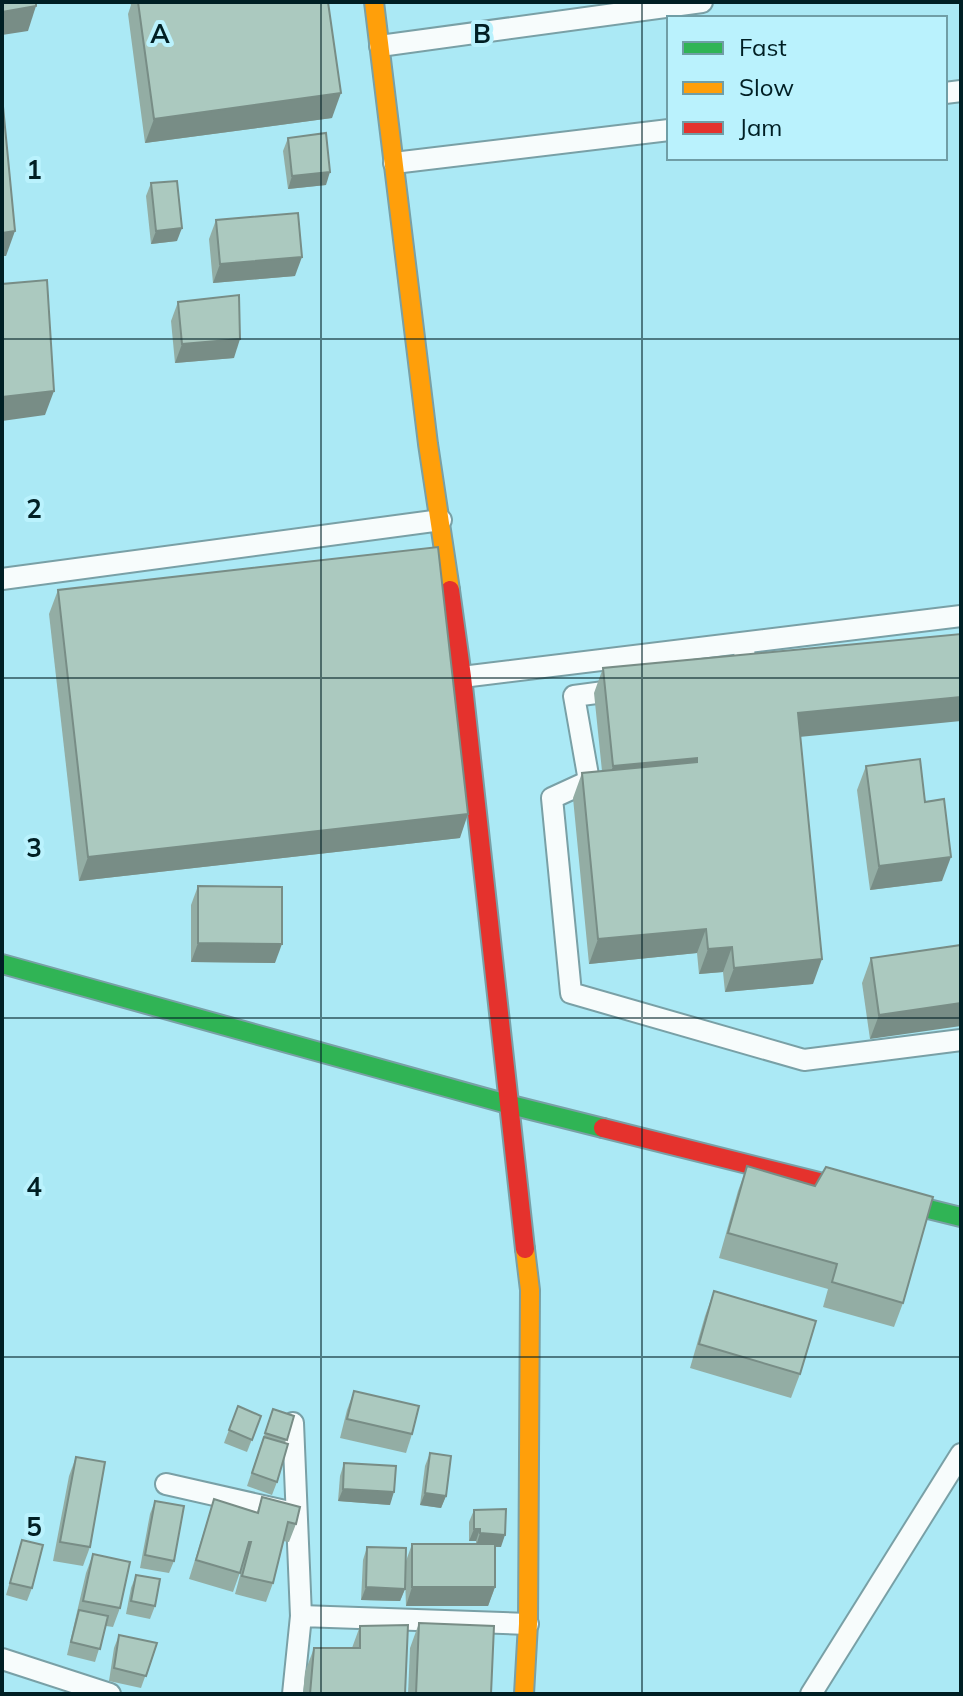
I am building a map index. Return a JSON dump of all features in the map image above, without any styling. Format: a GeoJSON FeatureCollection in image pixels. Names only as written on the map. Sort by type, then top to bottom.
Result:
{"type":"FeatureCollection","features":[{"type":"Feature","properties":{"kind":"main road"},"geometry":{"type":"LineString","coordinates":[[374,2],[428,444],[462,677],[530,1290],[528,1624],[524,1694]]}},
{"type":"Feature","properties":{"kind":"main road"},"geometry":{"type":"LineString","coordinates":[[2,964],[511,1105],[961,1217]]}},
{"type":"Feature","properties":{"kind":"street"},"geometry":{"type":"LineString","coordinates":[[380,46],[702,2]]}},
{"type":"Feature","properties":{"kind":"street"},"geometry":{"type":"LineString","coordinates":[[394,163],[667,130]]}},
{"type":"Feature","properties":{"kind":"street"},"geometry":{"type":"LineString","coordinates":[[2,579],[441,520]]}},
{"type":"Feature","properties":{"kind":"street"},"geometry":{"type":"LineString","coordinates":[[462,677],[961,616]]}},
{"type":"Feature","properties":{"kind":"street"},"geometry":{"type":"LineString","coordinates":[[714,676],[745,671],[744,643]]}},
{"type":"Feature","properties":{"kind":"street"},"geometry":{"type":"LineString","coordinates":[[637,687],[574,696],[589,781],[552,798],[571,993],[804,1060],[961,1040]]}},
{"type":"Feature","properties":{"kind":"street"},"geometry":{"type":"LineString","coordinates":[[293,1423],[301,1616],[293,1694]]}},
{"type":"Feature","properties":{"kind":"street"},"geometry":{"type":"LineString","coordinates":[[811,1694],[961,1454]]}},
{"type":"Feature","properties":{"kind":"street"},"geometry":{"type":"LineString","coordinates":[[166,1484],[297,1514]]}},
{"type":"Feature","properties":{"kind":"street"},"geometry":{"type":"LineString","coordinates":[[301,1616],[528,1624]]}},
{"type":"Feature","properties":{"kind":"street"},"geometry":{"type":"LineString","coordinates":[[2,1659],[110,1694]]}},
{"type":"Feature","properties":{"kind":"shaded area"},"geometry":{"type":"Polygon","coordinates":[[[2,2],[961,2],[961,1694],[2,1694],[2,2]]]}},
{"type":"Feature","properties":{"kind":"building"},"geometry":{"type":"Polygon","coordinates":[[[2,2],[36,2],[36,6],[2,12],[2,2]]]}},
{"type":"Feature","properties":{"kind":"building"},"geometry":{"type":"Polygon","coordinates":[[[138,2],[328,2],[341,93],[154,119],[138,2]]]}},
{"type":"Feature","properties":{"kind":"building"},"geometry":{"type":"Polygon","coordinates":[[[2,96],[15,231],[2,233],[2,96]]]}},
{"type":"Feature","properties":{"kind":"building"},"geometry":{"type":"Polygon","coordinates":[[[326,133],[330,172],[292,176],[288,138],[326,133]]]}},
{"type":"Feature","properties":{"kind":"building"},"geometry":{"type":"Polygon","coordinates":[[[177,181],[182,228],[156,231],[151,183],[177,181]]]}},
{"type":"Feature","properties":{"kind":"building"},"geometry":{"type":"Polygon","coordinates":[[[298,213],[302,257],[220,264],[216,220],[298,213]]]}},
{"type":"Feature","properties":{"kind":"building"},"geometry":{"type":"Polygon","coordinates":[[[47,280],[54,391],[2,397],[2,284],[47,280]]]}},
{"type":"Feature","properties":{"kind":"building"},"geometry":{"type":"Polygon","coordinates":[[[239,295],[240,339],[182,344],[178,302],[239,295]]]}},
{"type":"Feature","properties":{"kind":"building"},"geometry":{"type":"Polygon","coordinates":[[[438,547],[468,814],[88,857],[58,590],[438,547]]]}},
{"type":"Feature","properties":{"kind":"building"},"geometry":{"type":"Polygon","coordinates":[[[961,634],[961,697],[798,713],[822,959],[734,968],[732,947],[708,949],[706,929],[598,939],[582,773],[697,762],[697,758],[613,766],[603,668],[961,634]]]}},
{"type":"Feature","properties":{"kind":"building"},"geometry":{"type":"Polygon","coordinates":[[[920,759],[925,802],[944,799],[951,857],[879,866],[866,766],[920,759]]]}},
{"type":"Feature","properties":{"kind":"building"},"geometry":{"type":"Polygon","coordinates":[[[198,886],[282,887],[282,944],[198,943],[198,886]]]}},
{"type":"Feature","properties":{"kind":"building"},"geometry":{"type":"Polygon","coordinates":[[[961,945],[961,1003],[879,1015],[871,958],[961,945]]]}},
{"type":"Feature","properties":{"kind":"building"},"geometry":{"type":"Polygon","coordinates":[[[747,1166],[815,1186],[826,1167],[933,1197],[903,1303],[832,1282],[837,1264],[728,1233],[747,1166]]]}},
{"type":"Feature","properties":{"kind":"building"},"geometry":{"type":"Polygon","coordinates":[[[714,1291],[816,1321],[800,1374],[699,1344],[714,1291]]]}},
{"type":"Feature","properties":{"kind":"building"},"geometry":{"type":"Polygon","coordinates":[[[354,1391],[419,1406],[412,1434],[347,1419],[354,1391]]]}},
{"type":"Feature","properties":{"kind":"building"},"geometry":{"type":"Polygon","coordinates":[[[238,1406],[261,1416],[252,1440],[229,1430],[238,1406]]]}},
{"type":"Feature","properties":{"kind":"building"},"geometry":{"type":"Polygon","coordinates":[[[273,1409],[294,1416],[287,1440],[265,1433],[273,1409]]]}},
{"type":"Feature","properties":{"kind":"building"},"geometry":{"type":"Polygon","coordinates":[[[264,1437],[288,1444],[277,1482],[252,1473],[264,1437]]]}},
{"type":"Feature","properties":{"kind":"building"},"geometry":{"type":"Polygon","coordinates":[[[430,1453],[451,1456],[446,1496],[425,1493],[430,1453]]]}},
{"type":"Feature","properties":{"kind":"building"},"geometry":{"type":"Polygon","coordinates":[[[76,1457],[105,1462],[90,1547],[60,1542],[76,1457]]]}},
{"type":"Feature","properties":{"kind":"building"},"geometry":{"type":"Polygon","coordinates":[[[344,1463],[396,1466],[394,1492],[343,1489],[344,1463]]]}},
{"type":"Feature","properties":{"kind":"building"},"geometry":{"type":"Polygon","coordinates":[[[262,1497],[300,1507],[296,1524],[288,1522],[273,1583],[242,1576],[251,1542],[240,1573],[196,1560],[214,1499],[258,1513],[262,1497]]]}},
{"type":"Feature","properties":{"kind":"building"},"geometry":{"type":"Polygon","coordinates":[[[155,1501],[184,1506],[174,1561],[145,1555],[155,1501]]]}},
{"type":"Feature","properties":{"kind":"building"},"geometry":{"type":"Polygon","coordinates":[[[506,1509],[505,1535],[480,1533],[480,1529],[474,1529],[474,1510],[506,1509]]]}},
{"type":"Feature","properties":{"kind":"building"},"geometry":{"type":"Polygon","coordinates":[[[22,1540],[43,1545],[32,1588],[10,1583],[22,1540]]]}},
{"type":"Feature","properties":{"kind":"building"},"geometry":{"type":"Polygon","coordinates":[[[412,1544],[495,1544],[495,1587],[412,1587],[412,1544]]]}},
{"type":"Feature","properties":{"kind":"building"},"geometry":{"type":"Polygon","coordinates":[[[367,1547],[406,1548],[405,1589],[366,1587],[367,1547]]]}},
{"type":"Feature","properties":{"kind":"building"},"geometry":{"type":"Polygon","coordinates":[[[93,1554],[130,1562],[120,1608],[83,1601],[93,1554]]]}},
{"type":"Feature","properties":{"kind":"building"},"geometry":{"type":"Polygon","coordinates":[[[136,1575],[160,1579],[155,1606],[131,1601],[136,1575]]]}},
{"type":"Feature","properties":{"kind":"building"},"geometry":{"type":"Polygon","coordinates":[[[79,1610],[108,1616],[100,1649],[71,1642],[79,1610]]]}},
{"type":"Feature","properties":{"kind":"building"},"geometry":{"type":"Polygon","coordinates":[[[419,1623],[494,1626],[491,1694],[416,1694],[419,1623]]]}},
{"type":"Feature","properties":{"kind":"building"},"geometry":{"type":"Polygon","coordinates":[[[408,1625],[405,1694],[310,1694],[314,1648],[360,1648],[360,1626],[408,1625]]]}},
{"type":"Feature","properties":{"kind":"building"},"geometry":{"type":"Polygon","coordinates":[[[119,1635],[157,1643],[146,1676],[114,1668],[119,1635]]]}},
{"type":"Feature","properties":{"kind":"traffic: fast"},"geometry":{"type":"LineString","coordinates":[[2,964],[603,1128]]}},
{"type":"Feature","properties":{"kind":"traffic: fast"},"geometry":{"type":"LineString","coordinates":[[896,1201],[961,1217]]}},
{"type":"Feature","properties":{"kind":"traffic: slow"},"geometry":{"type":"LineString","coordinates":[[374,2],[428,444],[450,590]]}},
{"type":"Feature","properties":{"kind":"traffic: slow"},"geometry":{"type":"LineString","coordinates":[[524,1694],[528,1624],[530,1290],[525,1249]]}},
{"type":"Feature","properties":{"kind":"traffic: jam"},"geometry":{"type":"LineString","coordinates":[[450,590],[525,1249]]}},
{"type":"Feature","properties":{"kind":"traffic: jam"},"geometry":{"type":"LineString","coordinates":[[603,1128],[855,1191]]}}]}
